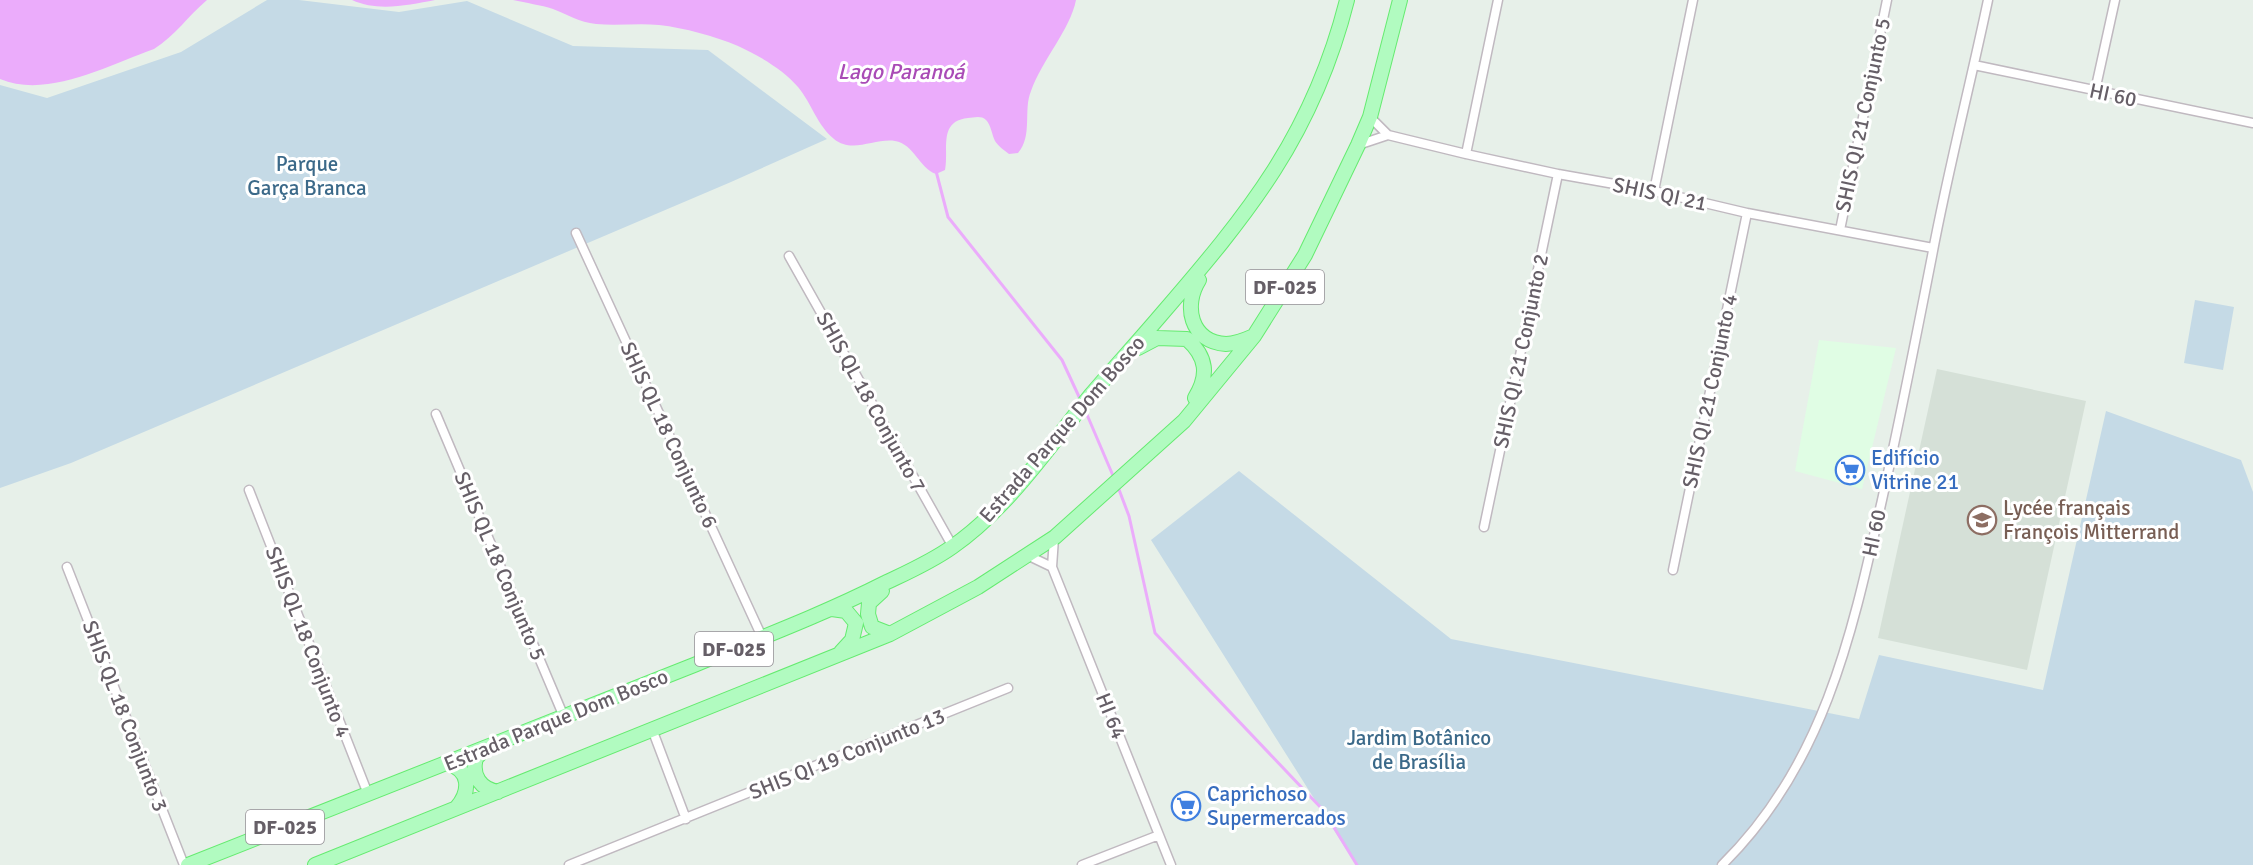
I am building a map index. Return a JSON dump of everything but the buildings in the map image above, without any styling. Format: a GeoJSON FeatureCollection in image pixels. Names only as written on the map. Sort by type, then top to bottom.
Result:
{"type":"FeatureCollection","features":[{"type":"Feature","properties":{"kind":"main road","name":"Estrada Parque Dom Bosco"},"geometry":{"type":"LineString","coordinates":[[186,865],[448,764],[831,609],[902,575],[953,547],[998,507],[1209,260],[1259,196],[1300,131],[1321,80],[1347,0]]}},
{"type":"Feature","properties":{"kind":"main road","name":"DF-025"},"geometry":{"type":"LineString","coordinates":[[315,865],[890,634],[942,608],[1029,556],[1055,537],[1184,421],[1254,336],[1305,255],[1358,145],[1370,117],[1400,0]]}},
{"type":"Feature","properties":{"kind":"main road"},"geometry":{"type":"LineString","coordinates":[[1209,260],[1207,268],[1191,293],[1190,314],[1194,325],[1207,339],[1225,344],[1254,336]]}},
{"type":"Feature","properties":{"kind":"main road"},"geometry":{"type":"LineString","coordinates":[[1128,354],[1144,344],[1166,337],[1187,339],[1197,349],[1205,370],[1202,386],[1184,421]]}},
{"type":"Feature","properties":{"kind":"main road"},"geometry":{"type":"LineString","coordinates":[[890,634],[872,627],[867,608],[876,594],[902,575]]}},
{"type":"Feature","properties":{"kind":"main road"},"geometry":{"type":"LineString","coordinates":[[831,609],[846,611],[856,623],[852,640],[840,654]]}},
{"type":"Feature","properties":{"kind":"main road"},"geometry":{"type":"LineString","coordinates":[[487,748],[476,758],[475,774],[487,790],[498,792]]}},
{"type":"Feature","properties":{"kind":"main road"},"geometry":{"type":"LineString","coordinates":[[448,764],[461,770],[466,780],[467,791],[455,809]]}},
{"type":"Feature","properties":{"kind":"street"},"geometry":{"type":"LineString","coordinates":[[1466,154],[1498,0]]}},
{"type":"Feature","properties":{"kind":"street"},"geometry":{"type":"LineString","coordinates":[[1654,191],[1693,0]]}},
{"type":"Feature","properties":{"kind":"street","name":"SHIS QI 21 Conjunto 5"},"geometry":{"type":"LineString","coordinates":[[1840,230],[1887,0]]}},
{"type":"Feature","properties":{"kind":"street","name":"HI 60"},"geometry":{"type":"LineString","coordinates":[[1722,865],[1782,792],[1803,754],[1840,670],[1855,621],[1906,396],[1933,248],[1988,0]]}},
{"type":"Feature","properties":{"kind":"street"},"geometry":{"type":"LineString","coordinates":[[2095,91],[2115,0]]}},
{"type":"Feature","properties":{"kind":"street","name":"HI 60"},"geometry":{"type":"LineString","coordinates":[[1974,65],[2253,123]]}},
{"type":"Feature","properties":{"kind":"street"},"geometry":{"type":"LineString","coordinates":[[1358,145],[1388,135],[1370,117]]}},
{"type":"Feature","properties":{"kind":"street","name":"SHIS QI 21"},"geometry":{"type":"LineString","coordinates":[[1388,135],[1558,174],[1654,191],[1747,213],[1933,248]]}},
{"type":"Feature","properties":{"kind":"street","name":"SHIS QI 21 Conjunto 2"},"geometry":{"type":"LineString","coordinates":[[1484,527],[1558,174]]}},
{"type":"Feature","properties":{"kind":"street","name":"SHIS QI 21 Conjunto 4"},"geometry":{"type":"LineString","coordinates":[[1673,570],[1747,213]]}},
{"type":"Feature","properties":{"kind":"street","name":"SHIS QL 18 Conjunto 6"},"geometry":{"type":"LineString","coordinates":[[576,233],[762,637]]}},
{"type":"Feature","properties":{"kind":"street","name":"SHIS QL 18 Conjunto 7"},"geometry":{"type":"LineString","coordinates":[[789,256],[953,547]]}},
{"type":"Feature","properties":{"kind":"street","name":"SHIS QL 18 Conjunto 5"},"geometry":{"type":"LineString","coordinates":[[436,414],[564,717]]}},
{"type":"Feature","properties":{"kind":"street","name":"SHIS QL 18 Conjunto 4"},"geometry":{"type":"LineString","coordinates":[[249,490],[368,794]]}},
{"type":"Feature","properties":{"kind":"street","name":"HI 64"},"geometry":{"type":"LineString","coordinates":[[1055,537],[1052,567],[1171,865]]}},
{"type":"Feature","properties":{"kind":"street"},"geometry":{"type":"LineString","coordinates":[[1029,556],[1052,567]]}},
{"type":"Feature","properties":{"kind":"street","name":"SHIS QL 18 Conjunto 3"},"geometry":{"type":"LineString","coordinates":[[67,567],[186,865]]}},
{"type":"Feature","properties":{"kind":"street","name":"SHIS QI 19 Conjunto 13"},"geometry":{"type":"LineString","coordinates":[[569,865],[1008,688]]}},
{"type":"Feature","properties":{"kind":"street"},"geometry":{"type":"LineString","coordinates":[[652,729],[686,819]]}},
{"type":"Feature","properties":{"kind":"street"},"geometry":{"type":"LineString","coordinates":[[1082,865],[1159,835]]}},
{"type":"Feature","properties":{"kind":"shaded area"},"geometry":{"type":"Polygon","coordinates":[[[1819,340],[1896,348],[1862,489],[1795,471],[1819,340]]]}},
{"type":"Feature","properties":{"kind":"shaded area","name":"Lycée français François Mitterrand"},"geometry":{"type":"Polygon","coordinates":[[[1937,369],[2086,401],[2027,670],[1878,638],[1937,369]]]}},
{"type":"Feature","properties":{"kind":"green space","name":"Parque Garça Branca"},"geometry":{"type":"Polygon","coordinates":[[[267,0],[299,0],[399,12],[467,1],[573,46],[708,50],[827,139],[71,463],[0,488],[0,85],[47,98],[181,52],[267,0]]]}},
{"type":"Feature","properties":{"kind":"green space"},"geometry":{"type":"Polygon","coordinates":[[[2195,300],[2234,307],[2223,370],[2184,363],[2195,300]]]}},
{"type":"Feature","properties":{"kind":"green space","name":"Jardim Botânico de Brasília"},"geometry":{"type":"Polygon","coordinates":[[[2106,411],[2241,460],[2253,492],[2253,865],[1356,865],[1151,540],[1239,471],[1451,639],[1859,719],[1879,655],[2043,690],[2106,411]]]}},
{"type":"Feature","properties":{"kind":"water"},"geometry":{"type":"Polygon","coordinates":[[[0,0],[207,0],[154,49],[78,78],[38,85],[19,84],[0,79],[0,0]]]}},
{"type":"Feature","properties":{"kind":"water"},"geometry":{"type":"Polygon","coordinates":[[[352,0],[435,0],[383,7],[352,0]]]}},
{"type":"Feature","properties":{"kind":"water","name":"Lago Paranoá"},"geometry":{"type":"Polygon","coordinates":[[[513,0],[1076,0],[1068,23],[1031,91],[1027,131],[1023,146],[1018,153],[1009,154],[998,145],[984,118],[959,120],[952,124],[947,137],[945,170],[936,174],[925,167],[902,143],[887,141],[848,145],[834,139],[823,127],[803,94],[786,75],[738,46],[669,26],[590,23],[548,8],[513,0]]]}},
{"type":"Feature","properties":{"kind":"waterway"},"geometry":{"type":"LineString","coordinates":[[936,171],[948,217],[1062,360],[1081,401]]}},
{"type":"Feature","properties":{"kind":"waterway"},"geometry":{"type":"LineString","coordinates":[[1085,410],[1114,478]]}},
{"type":"Feature","properties":{"kind":"waterway"},"geometry":{"type":"LineString","coordinates":[[1118,487],[1129,516],[1155,633],[1324,811],[1357,865]]}},
{"type":"Feature","properties":{"kind":"place","name":"Edifício Vitrine 21"},"geometry":{"type":"Point","coordinates":[1850,470]}},
{"type":"Feature","properties":{"kind":"place","name":"Lycée français François Mitterrand"},"geometry":{"type":"Point","coordinates":[1982,520]}},
{"type":"Feature","properties":{"kind":"place","name":"Caprichoso Supermercados"},"geometry":{"type":"Point","coordinates":[1186,806]}}]}
